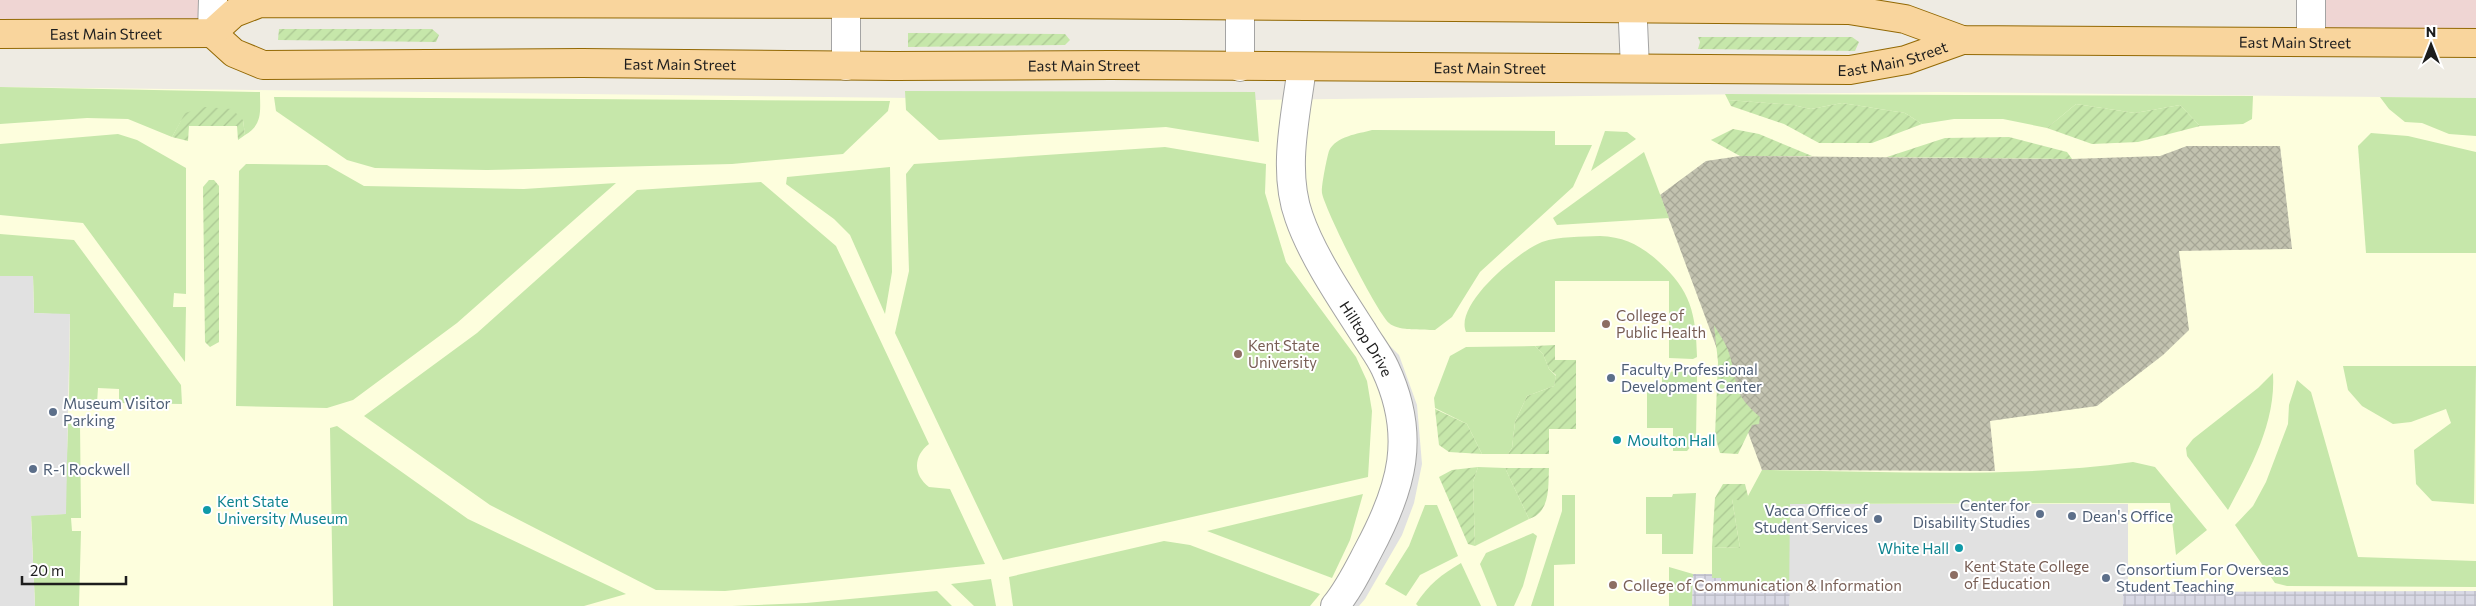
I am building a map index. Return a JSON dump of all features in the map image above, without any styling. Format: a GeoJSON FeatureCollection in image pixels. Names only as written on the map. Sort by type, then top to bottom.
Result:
{"type":"FeatureCollection","features":[{"type":"Feature","properties":{"kind":"main road","name":"East Main Street"},"geometry":{"type":"LineString","coordinates":[[0,34],[212,33],[234,13],[260,3],[1632,4],[1849,10],[1905,19],[1962,40],[2476,43]]}},
{"type":"Feature","properties":{"kind":"main road","name":"East Main Street"},"geometry":{"type":"LineString","coordinates":[[212,33],[234,53],[263,65],[582,63],[846,66],[1850,70],[1906,60],[1962,40]]}},
{"type":"Feature","properties":{"kind":"street"},"geometry":{"type":"LineString","coordinates":[[212,33],[213,0]]}},
{"type":"Feature","properties":{"kind":"street"},"geometry":{"type":"LineString","coordinates":[[2311,0],[2311,42]]}},
{"type":"Feature","properties":{"kind":"street"},"geometry":{"type":"LineString","coordinates":[[846,2],[846,66]]}},
{"type":"Feature","properties":{"kind":"street"},"geometry":{"type":"LineString","coordinates":[[1240,3],[1240,67]]}},
{"type":"Feature","properties":{"kind":"street"},"geometry":{"type":"LineString","coordinates":[[1632,4],[1635,68]]}},
{"type":"Feature","properties":{"kind":"street","name":"Hilltop Drive"},"geometry":{"type":"LineString","coordinates":[[1302,67],[1292,148],[1291,174],[1293,196],[1299,218],[1333,286],[1385,367],[1400,409],[1403,452],[1400,474],[1391,504],[1346,593],[1335,606]]}},
{"type":"Feature","properties":{"kind":"shaded area"},"geometry":{"type":"Polygon","coordinates":[[[0,0],[213,0],[212,33],[0,33],[0,0]]]}},
{"type":"Feature","properties":{"kind":"shaded area"},"geometry":{"type":"Polygon","coordinates":[[[2311,0],[2476,0],[2476,42],[2311,42],[2311,0]]]}},
{"type":"Feature","properties":{"kind":"shaded area","name":"Kent State University"},"geometry":{"type":"Polygon","coordinates":[[[0,87],[1169,101],[1937,92],[2476,98],[2476,606],[0,606],[0,87]]]}},
{"type":"Feature","properties":{"kind":"shaded area"},"geometry":{"type":"Polygon","coordinates":[[[2187,146],[2280,146],[2292,249],[2179,251],[2189,330],[2163,355],[2097,406],[1990,421],[1995,471],[1762,470],[1660,195],[1706,161],[1740,156],[2072,159],[2160,156],[2187,146]]]}},
{"type":"Feature","properties":{"kind":"shaded area","name":"R-1 Rockwell"},"geometry":{"type":"Polygon","coordinates":[[[0,276],[33,276],[34,313],[70,314],[66,514],[31,516],[35,606],[0,606],[0,276]]]}},
{"type":"Feature","properties":{"kind":"shaded area"},"geometry":{"type":"Polygon","coordinates":[[[1377,333],[1399,355],[1417,405],[1422,464],[1414,503],[1402,535],[1365,599],[1359,606],[1335,606],[1400,474],[1377,333]]]}},
{"type":"Feature","properties":{"kind":"shaded area","name":"White Hall"},"geometry":{"type":"Polygon","coordinates":[[[1790,504],[2128,504],[2128,606],[1789,606],[1790,504]]]}},
{"type":"Feature","properties":{"kind":"shaded area"},"geometry":{"type":"Polygon","coordinates":[[[1693,574],[1712,574],[1712,578],[1721,578],[1721,591],[1790,590],[1789,606],[1692,606],[1693,574]]]}},
{"type":"Feature","properties":{"kind":"shaded area"},"geometry":{"type":"Polygon","coordinates":[[[2476,591],[2476,606],[2123,606],[2123,594],[2128,594],[2129,592],[2476,591]]]}},
{"type":"Feature","properties":{"kind":"green space"},"geometry":{"type":"Polygon","coordinates":[[[279,29],[432,29],[439,35],[436,42],[278,40],[279,29]]]}},
{"type":"Feature","properties":{"kind":"green space"},"geometry":{"type":"Polygon","coordinates":[[[908,33],[1065,34],[1070,40],[1065,45],[908,47],[908,33]]]}},
{"type":"Feature","properties":{"kind":"green space"},"geometry":{"type":"Polygon","coordinates":[[[1698,37],[1852,37],[1859,42],[1855,51],[1698,49],[1700,42],[1698,37]]]}},
{"type":"Feature","properties":{"kind":"green space"},"geometry":{"type":"Polygon","coordinates":[[[0,87],[260,92],[260,111],[258,122],[245,135],[243,120],[185,114],[172,137],[128,119],[87,118],[0,124],[0,87]]]}},
{"type":"Feature","properties":{"kind":"green space"},"geometry":{"type":"Polygon","coordinates":[[[905,91],[1255,92],[1259,142],[1166,127],[939,140],[906,110],[905,91]]]}},
{"type":"Feature","properties":{"kind":"green space"},"geometry":{"type":"Polygon","coordinates":[[[1725,94],[2253,96],[2252,119],[2243,124],[2200,126],[2180,105],[2135,113],[2076,104],[2047,128],[2003,119],[1954,119],[1922,124],[1905,113],[1842,103],[1811,109],[1793,105],[1728,100],[1725,94]]]}},
{"type":"Feature","properties":{"kind":"green space"},"geometry":{"type":"Polygon","coordinates":[[[274,97],[890,101],[888,111],[843,154],[732,164],[487,170],[375,168],[347,160],[276,111],[274,97]]]}},
{"type":"Feature","properties":{"kind":"green space"},"geometry":{"type":"Polygon","coordinates":[[[2380,97],[2476,98],[2476,136],[2449,134],[2422,123],[2405,122],[2389,109],[2380,97]]]}},
{"type":"Feature","properties":{"kind":"green space"},"geometry":{"type":"Polygon","coordinates":[[[1728,100],[1793,105],[1811,109],[1842,103],[1905,113],[1922,124],[1872,143],[1819,143],[1784,124],[1731,106],[1728,100]]]}},
{"type":"Feature","properties":{"kind":"green space"},"geometry":{"type":"Polygon","coordinates":[[[2076,104],[2135,113],[2180,105],[2200,126],[2138,142],[2092,144],[2047,128],[2076,104]]]}},
{"type":"Feature","properties":{"kind":"green space"},"geometry":{"type":"Polygon","coordinates":[[[205,107],[232,109],[243,120],[245,135],[238,140],[237,126],[189,126],[188,141],[172,137],[185,113],[205,107]]]}},
{"type":"Feature","properties":{"kind":"green space"},"geometry":{"type":"Polygon","coordinates":[[[1733,129],[1759,134],[1812,156],[1740,156],[1711,140],[1733,129]]]}},
{"type":"Feature","properties":{"kind":"green space"},"geometry":{"type":"Polygon","coordinates":[[[1372,130],[1555,131],[1555,145],[1592,145],[1573,187],[1480,272],[1452,317],[1435,330],[1408,329],[1393,326],[1389,323],[1374,301],[1352,261],[1322,193],[1327,159],[1332,146],[1348,136],[1372,130]]]}},
{"type":"Feature","properties":{"kind":"green space"},"geometry":{"type":"Polygon","coordinates":[[[1605,131],[1627,132],[1636,139],[1591,171],[1605,131]]]}},
{"type":"Feature","properties":{"kind":"green space"},"geometry":{"type":"Polygon","coordinates":[[[2371,133],[2408,136],[2476,152],[2476,253],[2366,253],[2358,146],[2371,133]]]}},
{"type":"Feature","properties":{"kind":"green space"},"geometry":{"type":"Polygon","coordinates":[[[118,134],[137,140],[186,168],[186,294],[174,293],[173,307],[186,307],[185,362],[83,223],[0,215],[0,144],[118,134]]]}},
{"type":"Feature","properties":{"kind":"green space"},"geometry":{"type":"Polygon","coordinates":[[[2009,137],[2067,152],[2072,159],[1887,157],[1945,138],[2009,137]]]}},
{"type":"Feature","properties":{"kind":"green space"},"geometry":{"type":"Polygon","coordinates":[[[1165,147],[1266,164],[1265,193],[1286,262],[1356,357],[1367,381],[1372,411],[1368,477],[1003,560],[895,333],[909,271],[906,174],[914,164],[1165,147]]]}},
{"type":"Feature","properties":{"kind":"green space"},"geometry":{"type":"Polygon","coordinates":[[[1644,152],[1669,218],[1557,225],[1553,218],[1644,152]]]}},
{"type":"Feature","properties":{"kind":"green space"},"geometry":{"type":"Polygon","coordinates":[[[246,164],[327,165],[364,186],[524,189],[616,183],[457,323],[353,400],[327,408],[236,406],[239,171],[246,164]]]}},
{"type":"Feature","properties":{"kind":"green space"},"geometry":{"type":"Polygon","coordinates":[[[890,167],[892,272],[885,314],[850,235],[834,219],[786,184],[787,177],[890,167]]]}},
{"type":"Feature","properties":{"kind":"green space"},"geometry":{"type":"Polygon","coordinates":[[[209,180],[214,180],[219,186],[219,342],[210,347],[205,342],[203,187],[209,180]]]}},
{"type":"Feature","properties":{"kind":"green space"},"geometry":{"type":"Polygon","coordinates":[[[761,182],[836,246],[929,444],[920,454],[918,460],[917,466],[920,477],[929,487],[950,489],[985,564],[725,591],[656,590],[490,505],[364,416],[477,333],[637,190],[761,182]]]}},
{"type":"Feature","properties":{"kind":"green space"},"geometry":{"type":"Polygon","coordinates":[[[0,234],[74,240],[181,385],[182,404],[119,403],[119,389],[98,388],[97,403],[69,401],[70,315],[34,313],[33,276],[0,276],[0,234]]]}},
{"type":"Feature","properties":{"kind":"green space"},"geometry":{"type":"Polygon","coordinates":[[[1600,236],[1624,240],[1645,250],[1678,282],[1690,304],[1693,315],[1697,357],[1693,359],[1669,358],[1669,281],[1555,281],[1555,332],[1466,332],[1465,320],[1470,307],[1479,294],[1491,280],[1519,256],[1532,247],[1549,240],[1600,236]]]}},
{"type":"Feature","properties":{"kind":"green space"},"geometry":{"type":"Polygon","coordinates":[[[1714,325],[1728,349],[1740,394],[1744,401],[1760,417],[1759,424],[1752,425],[1738,454],[1720,453],[1715,436],[1718,362],[1714,325]]]}},
{"type":"Feature","properties":{"kind":"green space"},"geometry":{"type":"Polygon","coordinates":[[[1555,345],[1555,360],[1576,360],[1576,429],[1549,429],[1549,454],[1508,454],[1512,448],[1515,422],[1527,396],[1554,386],[1556,375],[1549,369],[1543,354],[1535,346],[1555,345]]]}},
{"type":"Feature","properties":{"kind":"green space"},"geometry":{"type":"Polygon","coordinates":[[[1535,346],[1543,354],[1549,369],[1556,376],[1554,386],[1527,396],[1515,422],[1512,448],[1508,454],[1482,454],[1467,424],[1435,408],[1434,398],[1450,356],[1466,347],[1535,346]]]}},
{"type":"Feature","properties":{"kind":"green space"},"geometry":{"type":"Polygon","coordinates":[[[2343,366],[2476,366],[2474,504],[2432,501],[2416,484],[2414,450],[2451,423],[2446,409],[2411,422],[2393,424],[2362,406],[2348,390],[2343,366]]]}},
{"type":"Feature","properties":{"kind":"green space"},"geometry":{"type":"Polygon","coordinates":[[[1690,371],[1697,376],[1696,440],[1687,451],[1673,451],[1673,428],[1647,428],[1647,391],[1662,391],[1662,372],[1690,371]]]}},
{"type":"Feature","properties":{"kind":"green space"},"geometry":{"type":"Polygon","coordinates":[[[2273,373],[2273,391],[2266,427],[2253,461],[2228,510],[2187,456],[2186,448],[2193,439],[2258,388],[2273,373]]]}},
{"type":"Feature","properties":{"kind":"green space"},"geometry":{"type":"Polygon","coordinates":[[[2297,380],[2311,392],[2358,557],[2476,561],[2476,587],[2287,586],[2275,583],[2235,525],[2253,506],[2266,482],[2288,424],[2289,405],[2297,380]]]}},
{"type":"Feature","properties":{"kind":"green space"},"geometry":{"type":"Polygon","coordinates":[[[1435,409],[1467,424],[1482,454],[1449,452],[1439,445],[1435,409]]]}},
{"type":"Feature","properties":{"kind":"green space"},"geometry":{"type":"Polygon","coordinates":[[[68,424],[80,424],[81,518],[71,518],[72,531],[81,531],[79,606],[35,606],[31,515],[65,514],[68,424]]]}},
{"type":"Feature","properties":{"kind":"green space"},"geometry":{"type":"Polygon","coordinates":[[[337,426],[468,519],[626,594],[584,606],[333,606],[330,428],[337,426]]]}},
{"type":"Feature","properties":{"kind":"green space"},"geometry":{"type":"Polygon","coordinates":[[[2133,462],[2155,467],[2207,530],[2176,555],[2170,503],[1790,504],[1790,590],[1721,591],[1712,578],[1712,547],[1740,548],[1732,499],[1748,496],[1762,470],[1948,473],[2041,471],[2133,462]]]}},
{"type":"Feature","properties":{"kind":"green space"},"geometry":{"type":"Polygon","coordinates":[[[1478,467],[1505,468],[1529,519],[1475,546],[1473,482],[1478,467]]]}},
{"type":"Feature","properties":{"kind":"green space"},"geometry":{"type":"Polygon","coordinates":[[[1478,467],[1473,482],[1475,546],[1468,544],[1439,477],[1452,470],[1478,467]]]}},
{"type":"Feature","properties":{"kind":"green space"},"geometry":{"type":"Polygon","coordinates":[[[1505,468],[1549,468],[1547,498],[1545,505],[1536,516],[1529,519],[1505,468]]]}},
{"type":"Feature","properties":{"kind":"green space"},"geometry":{"type":"Polygon","coordinates":[[[1723,484],[1745,484],[1748,496],[1742,501],[1732,499],[1740,548],[1712,547],[1715,498],[1723,484]]]}},
{"type":"Feature","properties":{"kind":"green space"},"geometry":{"type":"Polygon","coordinates":[[[1696,493],[1693,554],[1662,554],[1662,534],[1646,534],[1646,497],[1672,497],[1673,494],[1696,493]]]}},
{"type":"Feature","properties":{"kind":"green space"},"geometry":{"type":"Polygon","coordinates":[[[1363,494],[1350,540],[1332,578],[1207,531],[1363,494]]]}},
{"type":"Feature","properties":{"kind":"green space"},"geometry":{"type":"Polygon","coordinates":[[[1562,495],[1575,495],[1575,564],[1554,565],[1554,606],[1531,606],[1562,511],[1562,495]]]}},
{"type":"Feature","properties":{"kind":"green space"},"geometry":{"type":"Polygon","coordinates":[[[1425,505],[1437,505],[1458,556],[1420,575],[1406,596],[1385,584],[1409,546],[1425,505]]]}},
{"type":"Feature","properties":{"kind":"green space"},"geometry":{"type":"Polygon","coordinates":[[[1533,533],[1537,536],[1523,586],[1514,606],[1497,606],[1480,564],[1486,553],[1533,533]]]}},
{"type":"Feature","properties":{"kind":"green space"},"geometry":{"type":"Polygon","coordinates":[[[1164,541],[1190,545],[1320,594],[1310,606],[1013,606],[1009,577],[1164,541]]]}},
{"type":"Feature","properties":{"kind":"green space"},"geometry":{"type":"Polygon","coordinates":[[[1461,563],[1481,606],[1418,606],[1416,604],[1436,580],[1461,563]]]}},
{"type":"Feature","properties":{"kind":"green space"},"geometry":{"type":"Polygon","coordinates":[[[1669,567],[1693,574],[1692,606],[1669,606],[1669,567]]]}},
{"type":"Feature","properties":{"kind":"green space"},"geometry":{"type":"Polygon","coordinates":[[[991,579],[996,606],[974,606],[951,584],[991,579]]]}},
{"type":"Feature","properties":{"kind":"green space"},"geometry":{"type":"Polygon","coordinates":[[[937,591],[952,606],[732,606],[806,603],[937,591]]]}},
{"type":"Feature","properties":{"kind":"place","name":"College of Public Health"},"geometry":{"type":"Point","coordinates":[1606,324]}},
{"type":"Feature","properties":{"kind":"place","name":"Kent State University"},"geometry":{"type":"Point","coordinates":[1238,354]}},
{"type":"Feature","properties":{"kind":"place","name":"Faculty Professional Development Center"},"geometry":{"type":"Point","coordinates":[1611,378]}},
{"type":"Feature","properties":{"kind":"place","name":"Museum Visitor Parking"},"geometry":{"type":"Point","coordinates":[53,412]}},
{"type":"Feature","properties":{"kind":"place","name":"Moulton Hall"},"geometry":{"type":"Point","coordinates":[1617,440]}},
{"type":"Feature","properties":{"kind":"place","name":"R-1 Rockwell"},"geometry":{"type":"Point","coordinates":[33,469]}},
{"type":"Feature","properties":{"kind":"place","name":"Kent State University Museum"},"geometry":{"type":"Point","coordinates":[207,510]}},
{"type":"Feature","properties":{"kind":"place","name":"Center for Disability Studies"},"geometry":{"type":"Point","coordinates":[2040,514]}},
{"type":"Feature","properties":{"kind":"place","name":"Dean's Office"},"geometry":{"type":"Point","coordinates":[2072,516]}},
{"type":"Feature","properties":{"kind":"place","name":"Vacca Office of Student Services"},"geometry":{"type":"Point","coordinates":[1878,519]}},
{"type":"Feature","properties":{"kind":"place","name":"White Hall"},"geometry":{"type":"Point","coordinates":[1959,548]}},
{"type":"Feature","properties":{"kind":"place","name":"Kent State College of Education"},"geometry":{"type":"Point","coordinates":[1954,575]}},
{"type":"Feature","properties":{"kind":"place","name":"Consortium For Overseas Student Teaching"},"geometry":{"type":"Point","coordinates":[2106,578]}},
{"type":"Feature","properties":{"kind":"place","name":"College of Communication & Information"},"geometry":{"type":"Point","coordinates":[1613,585]}}]}
